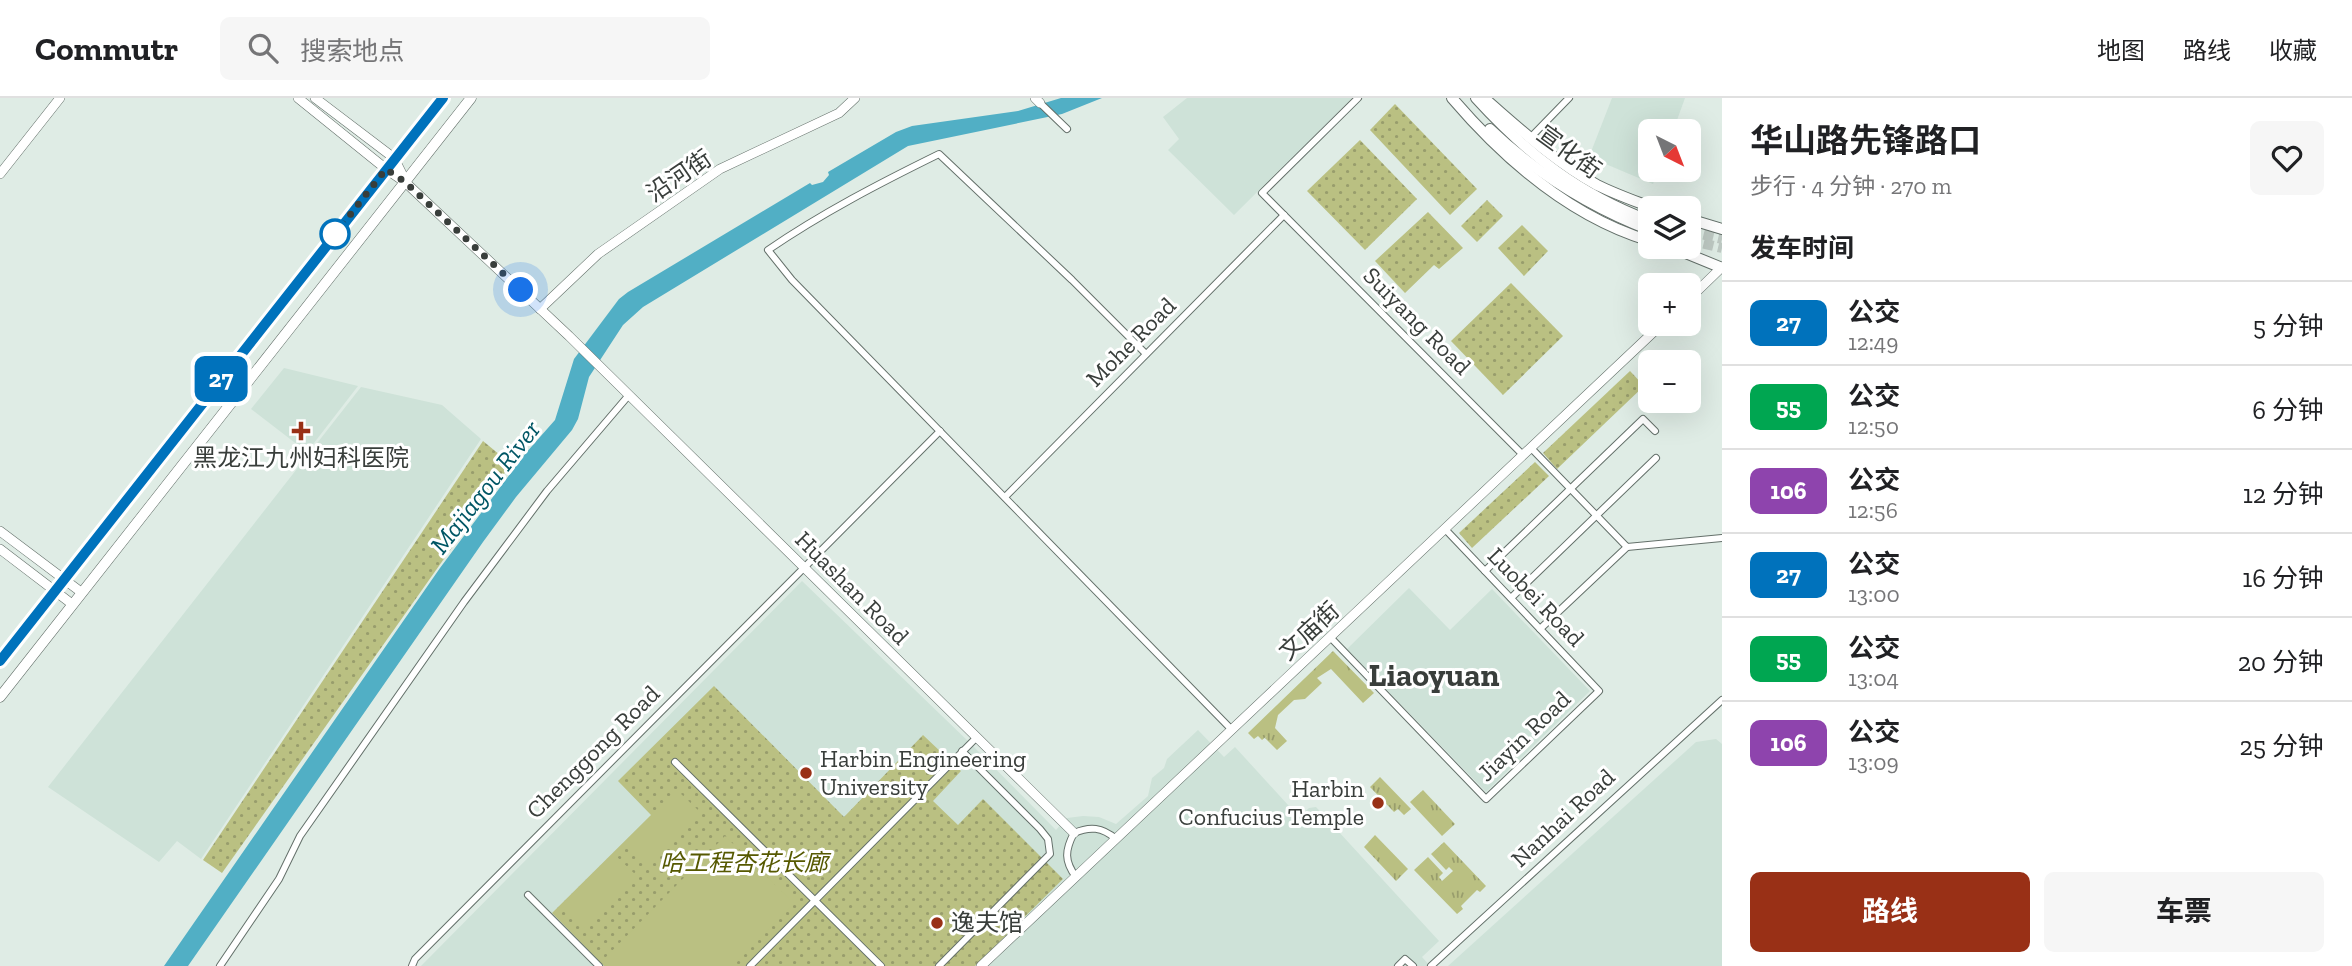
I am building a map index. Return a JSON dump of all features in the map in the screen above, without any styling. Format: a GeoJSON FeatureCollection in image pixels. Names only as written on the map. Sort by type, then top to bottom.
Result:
{"type":"FeatureCollection","features":[{"type":"Feature","properties":{"kind":"highway"},"geometry":{"type":"LineString","coordinates":[[1450,98],[1512,161],[1535,180],[1580,209],[1638,236]]}},
{"type":"Feature","properties":{"kind":"highway"},"geometry":{"type":"LineString","coordinates":[[1458,98],[1496,135],[1551,180],[1591,204],[1638,225]]}},
{"type":"Feature","properties":{"kind":"highway","name":"宣化街"},"geometry":{"type":"LineString","coordinates":[[1476,98],[1522,145],[1568,181],[1638,216]]}},
{"type":"Feature","properties":{"kind":"highway"},"geometry":{"type":"LineString","coordinates":[[1486,98],[1530,138],[1598,185],[1638,202]]}},
{"type":"Feature","properties":{"kind":"highway"},"geometry":{"type":"LineString","coordinates":[[1701,223],[1722,229]]}},
{"type":"Feature","properties":{"kind":"highway"},"geometry":{"type":"LineString","coordinates":[[1700,259],[1722,268]]}},
{"type":"Feature","properties":{"kind":"main road"},"geometry":{"type":"LineString","coordinates":[[0,166],[54,98]]}},
{"type":"Feature","properties":{"kind":"main road"},"geometry":{"type":"LineString","coordinates":[[0,174],[60,98]]}},
{"type":"Feature","properties":{"kind":"main road"},"geometry":{"type":"LineString","coordinates":[[299,98],[405,182]]}},
{"type":"Feature","properties":{"kind":"main road"},"geometry":{"type":"LineString","coordinates":[[315,98],[394,159],[405,182]]}},
{"type":"Feature","properties":{"kind":"main road"},"geometry":{"type":"LineString","coordinates":[[0,661],[443,98]]}},
{"type":"Feature","properties":{"kind":"main road"},"geometry":{"type":"LineString","coordinates":[[0,697],[471,98]]}},
{"type":"Feature","properties":{"kind":"main road","name":"沿河街"},"geometry":{"type":"LineString","coordinates":[[540,309],[598,254],[720,169],[839,113],[855,98]]}},
{"type":"Feature","properties":{"kind":"main road","name":"Huashan Road"},"geometry":{"type":"LineString","coordinates":[[405,182],[603,369],[1073,833]]}},
{"type":"Feature","properties":{"kind":"main road"},"geometry":{"type":"LineString","coordinates":[[1701,288],[1722,268]]}},
{"type":"Feature","properties":{"kind":"main road","name":"文庙街"},"geometry":{"type":"LineString","coordinates":[[981,966],[1649,336]]}},
{"type":"Feature","properties":{"kind":"main road"},"geometry":{"type":"LineString","coordinates":[[0,531],[81,593]]}},
{"type":"Feature","properties":{"kind":"main road"},"geometry":{"type":"LineString","coordinates":[[0,549],[72,604]]}},
{"type":"Feature","properties":{"kind":"street","name":"Suiyang Road"},"geometry":{"type":"LineString","coordinates":[[1358,98],[1262,193],[1522,456]]}},
{"type":"Feature","properties":{"kind":"street"},"geometry":{"type":"LineString","coordinates":[[1530,138],[1569,98]]}},
{"type":"Feature","properties":{"kind":"street"},"geometry":{"type":"LineString","coordinates":[[1037,100],[1067,129]]}},
{"type":"Feature","properties":{"kind":"street"},"geometry":{"type":"LineString","coordinates":[[1146,354],[1073,280],[939,154],[889,178],[805,225],[768,250],[792,281],[1232,730]]}},
{"type":"Feature","properties":{"kind":"street","name":"Mohe Road"},"geometry":{"type":"LineString","coordinates":[[1005,497],[1284,215]]}},
{"type":"Feature","properties":{"kind":"street"},"geometry":{"type":"LineString","coordinates":[[220,966],[279,879],[300,835],[464,602],[547,491],[629,395]]}},
{"type":"Feature","properties":{"kind":"street"},"geometry":{"type":"LineString","coordinates":[[1485,571],[1643,419],[1655,431]]}},
{"type":"Feature","properties":{"kind":"street","name":"Chenggong Road"},"geometry":{"type":"LineString","coordinates":[[412,966],[415,959],[940,431]]}},
{"type":"Feature","properties":{"kind":"street"},"geometry":{"type":"LineString","coordinates":[[1531,448],[1627,547]]}},
{"type":"Feature","properties":{"kind":"street"},"geometry":{"type":"LineString","coordinates":[[1511,598],[1656,458]]}},
{"type":"Feature","properties":{"kind":"street","name":"Luobei Road"},"geometry":{"type":"LineString","coordinates":[[1445,529],[1599,691]]}},
{"type":"Feature","properties":{"kind":"street"},"geometry":{"type":"LineString","coordinates":[[1540,629],[1627,547],[1722,538]]}},
{"type":"Feature","properties":{"kind":"street","name":"Jiayin Road"},"geometry":{"type":"LineString","coordinates":[[1330,637],[1486,799],[1599,691]]}},
{"type":"Feature","properties":{"kind":"street","name":"Nanhai Road"},"geometry":{"type":"LineString","coordinates":[[1432,966],[1722,700]]}},
{"type":"Feature","properties":{"kind":"street"},"geometry":{"type":"LineString","coordinates":[[750,966],[976,737]]}},
{"type":"Feature","properties":{"kind":"street"},"geometry":{"type":"LineString","coordinates":[[939,966],[1050,854],[1048,839],[1040,829],[962,751]]}},
{"type":"Feature","properties":{"kind":"street"},"geometry":{"type":"LineString","coordinates":[[675,762],[881,966]]}},
{"type":"Feature","properties":{"kind":"street"},"geometry":{"type":"LineString","coordinates":[[1076,877],[1067,861],[1066,847],[1073,833],[1097,827],[1116,839]]}},
{"type":"Feature","properties":{"kind":"street"},"geometry":{"type":"LineString","coordinates":[[528,895],[599,966]]}},
{"type":"Feature","properties":{"kind":"street"},"geometry":{"type":"LineString","coordinates":[[1398,966],[1405,959],[1413,966]]}},
{"type":"Feature","properties":{"kind":"shaded area"},"geometry":{"type":"Polygon","coordinates":[[[1187,98],[1352,98],[1234,215],[1168,150],[1179,139],[1163,117],[1187,98]]]}},
{"type":"Feature","properties":{"kind":"shaded area"},"geometry":{"type":"Polygon","coordinates":[[[1612,98],[1685,98],[1677,119],[1638,119],[1638,178],[1589,157],[1612,98]]]}},
{"type":"Feature","properties":{"kind":"shaded area","name":"黑龙江九州妇科医院"},"geometry":{"type":"Polygon","coordinates":[[[284,368],[358,386],[307,452],[251,409],[284,368]]]}},
{"type":"Feature","properties":{"kind":"shaded area"},"geometry":{"type":"Polygon","coordinates":[[[361,387],[442,405],[481,439],[201,859],[177,841],[159,862],[48,787],[361,387]]]}},
{"type":"Feature","properties":{"kind":"shaded area","name":"Harbin Engineering University"},"geometry":{"type":"Polygon","coordinates":[[[802,581],[1056,830],[1067,818],[1083,816],[1099,817],[1116,824],[1148,796],[1152,778],[1164,768],[1167,759],[1198,730],[1224,757],[1235,747],[1299,817],[1309,808],[1316,807],[1439,941],[1422,957],[1430,966],[421,966],[802,581]]]}},
{"type":"Feature","properties":{"kind":"shaded area"},"geometry":{"type":"Polygon","coordinates":[[[1409,588],[1450,630],[1492,589],[1590,691],[1486,792],[1347,649],[1409,588]]]}},
{"type":"Feature","properties":{"kind":"shaded area"},"geometry":{"type":"Polygon","coordinates":[[[1716,739],[1722,744],[1722,966],[1448,966],[1696,742],[1716,739]]]}},
{"type":"Feature","properties":{"kind":"green space"},"geometry":{"type":"Polygon","coordinates":[[[1395,104],[1477,189],[1450,215],[1370,130],[1395,104]]]}},
{"type":"Feature","properties":{"kind":"green space"},"geometry":{"type":"Polygon","coordinates":[[[1360,140],[1417,199],[1365,250],[1307,191],[1360,140]]]}},
{"type":"Feature","properties":{"kind":"green space"},"geometry":{"type":"Polygon","coordinates":[[[1487,200],[1503,216],[1477,242],[1461,226],[1487,200]]]}},
{"type":"Feature","properties":{"kind":"green space"},"geometry":{"type":"Polygon","coordinates":[[[1428,212],[1463,248],[1439,269],[1434,265],[1405,293],[1375,261],[1428,212]]]}},
{"type":"Feature","properties":{"kind":"green space"},"geometry":{"type":"Polygon","coordinates":[[[1522,225],[1548,251],[1524,276],[1498,248],[1522,225]]]}},
{"type":"Feature","properties":{"kind":"green space"},"geometry":{"type":"Polygon","coordinates":[[[1511,283],[1563,336],[1503,395],[1451,341],[1511,283]]]}},
{"type":"Feature","properties":{"kind":"green space"},"geometry":{"type":"Polygon","coordinates":[[[1630,371],[1638,380],[1638,392],[1557,469],[1543,453],[1630,371]]]}},
{"type":"Feature","properties":{"kind":"green space"},"geometry":{"type":"Polygon","coordinates":[[[483,441],[511,464],[222,873],[203,860],[483,441]]]}},
{"type":"Feature","properties":{"kind":"green space"},"geometry":{"type":"Polygon","coordinates":[[[1535,462],[1549,476],[1472,548],[1459,533],[1535,462]]]}},
{"type":"Feature","properties":{"kind":"green space"},"geometry":{"type":"Polygon","coordinates":[[[1333,651],[1374,693],[1363,703],[1331,669],[1317,678],[1322,683],[1305,699],[1294,700],[1278,715],[1275,728],[1287,741],[1277,750],[1265,738],[1267,736],[1262,740],[1258,736],[1254,739],[1248,733],[1333,651]]]}},
{"type":"Feature","properties":{"kind":"green space","name":"哈工程杏花长廊"},"geometry":{"type":"Polygon","coordinates":[[[714,686],[844,817],[923,735],[961,771],[933,801],[958,825],[983,799],[1063,879],[975,966],[604,966],[552,913],[651,815],[618,781],[714,686]]]}},
{"type":"Feature","properties":{"kind":"green space"},"geometry":{"type":"Polygon","coordinates":[[[1380,777],[1411,809],[1404,815],[1398,809],[1394,812],[1370,787],[1380,777]]]}},
{"type":"Feature","properties":{"kind":"green space"},"geometry":{"type":"Polygon","coordinates":[[[1423,790],[1455,824],[1442,836],[1410,802],[1423,790]]]}},
{"type":"Feature","properties":{"kind":"green space"},"geometry":{"type":"Polygon","coordinates":[[[679,792],[699,811],[646,864],[626,845],[679,792]]]}},
{"type":"Feature","properties":{"kind":"green space"},"geometry":{"type":"Polygon","coordinates":[[[1375,835],[1408,869],[1396,881],[1364,847],[1375,835]]]}},
{"type":"Feature","properties":{"kind":"green space"},"geometry":{"type":"Polygon","coordinates":[[[725,836],[794,903],[733,966],[609,966],[603,960],[725,836]]]}},
{"type":"Feature","properties":{"kind":"green space"},"geometry":{"type":"Polygon","coordinates":[[[1444,842],[1486,886],[1480,892],[1477,890],[1457,914],[1414,870],[1428,857],[1443,873],[1439,877],[1442,881],[1453,871],[1449,867],[1446,870],[1431,854],[1444,842]]]}},
{"type":"Feature","properties":{"kind":"green space"},"geometry":{"type":"Polygon","coordinates":[[[616,856],[636,875],[583,929],[564,909],[616,856]]]}},
{"type":"Feature","properties":{"kind":"water"},"geometry":{"type":"Polygon","coordinates":[[[1061,98],[1102,98],[1062,114],[908,146],[643,307],[623,325],[589,377],[578,419],[572,430],[516,497],[483,542],[188,966],[164,966],[440,568],[525,454],[555,420],[574,359],[619,299],[810,183],[812,185],[823,182],[829,175],[828,172],[896,132],[912,126],[1018,111],[1061,98]]]}},
{"type":"Feature","properties":{"kind":"tunnel"},"geometry":{"type":"LineString","coordinates":[[1701,234],[1722,239]]}},
{"type":"Feature","properties":{"kind":"tunnel"},"geometry":{"type":"LineString","coordinates":[[1701,243],[1722,248]]}},
{"type":"Feature","properties":{"kind":"bus line","name":"27"},"geometry":{"type":"LineString","coordinates":[[0,661],[443,98]]}},
{"type":"Feature","properties":{"kind":"place","name":"黑龙江九州妇科医院"},"geometry":{"type":"Point","coordinates":[301,431]}},
{"type":"Feature","properties":{"kind":"place","name":"Harbin Engineering University"},"geometry":{"type":"Point","coordinates":[806,773]}},
{"type":"Feature","properties":{"kind":"place","name":"Harbin Confucius Temple"},"geometry":{"type":"Point","coordinates":[1378,803]}},
{"type":"Feature","properties":{"kind":"place","name":"逸夫馆"},"geometry":{"type":"Point","coordinates":[937,923]}},
{"type":"Feature","properties":{"kind":"district","name":"Liaoyuan"},"geometry":{"type":"Point","coordinates":[1434,675]}},
{"type":"Feature","properties":{"kind":"route"},"geometry":{"type":"LineString","coordinates":[[335,234],[386,169],[405,182],[521,290]]}},
{"type":"Feature","properties":{"kind":"water label","name":"Majiagou River"},"geometry":{"type":"Point","coordinates":[485,487]}}]}
